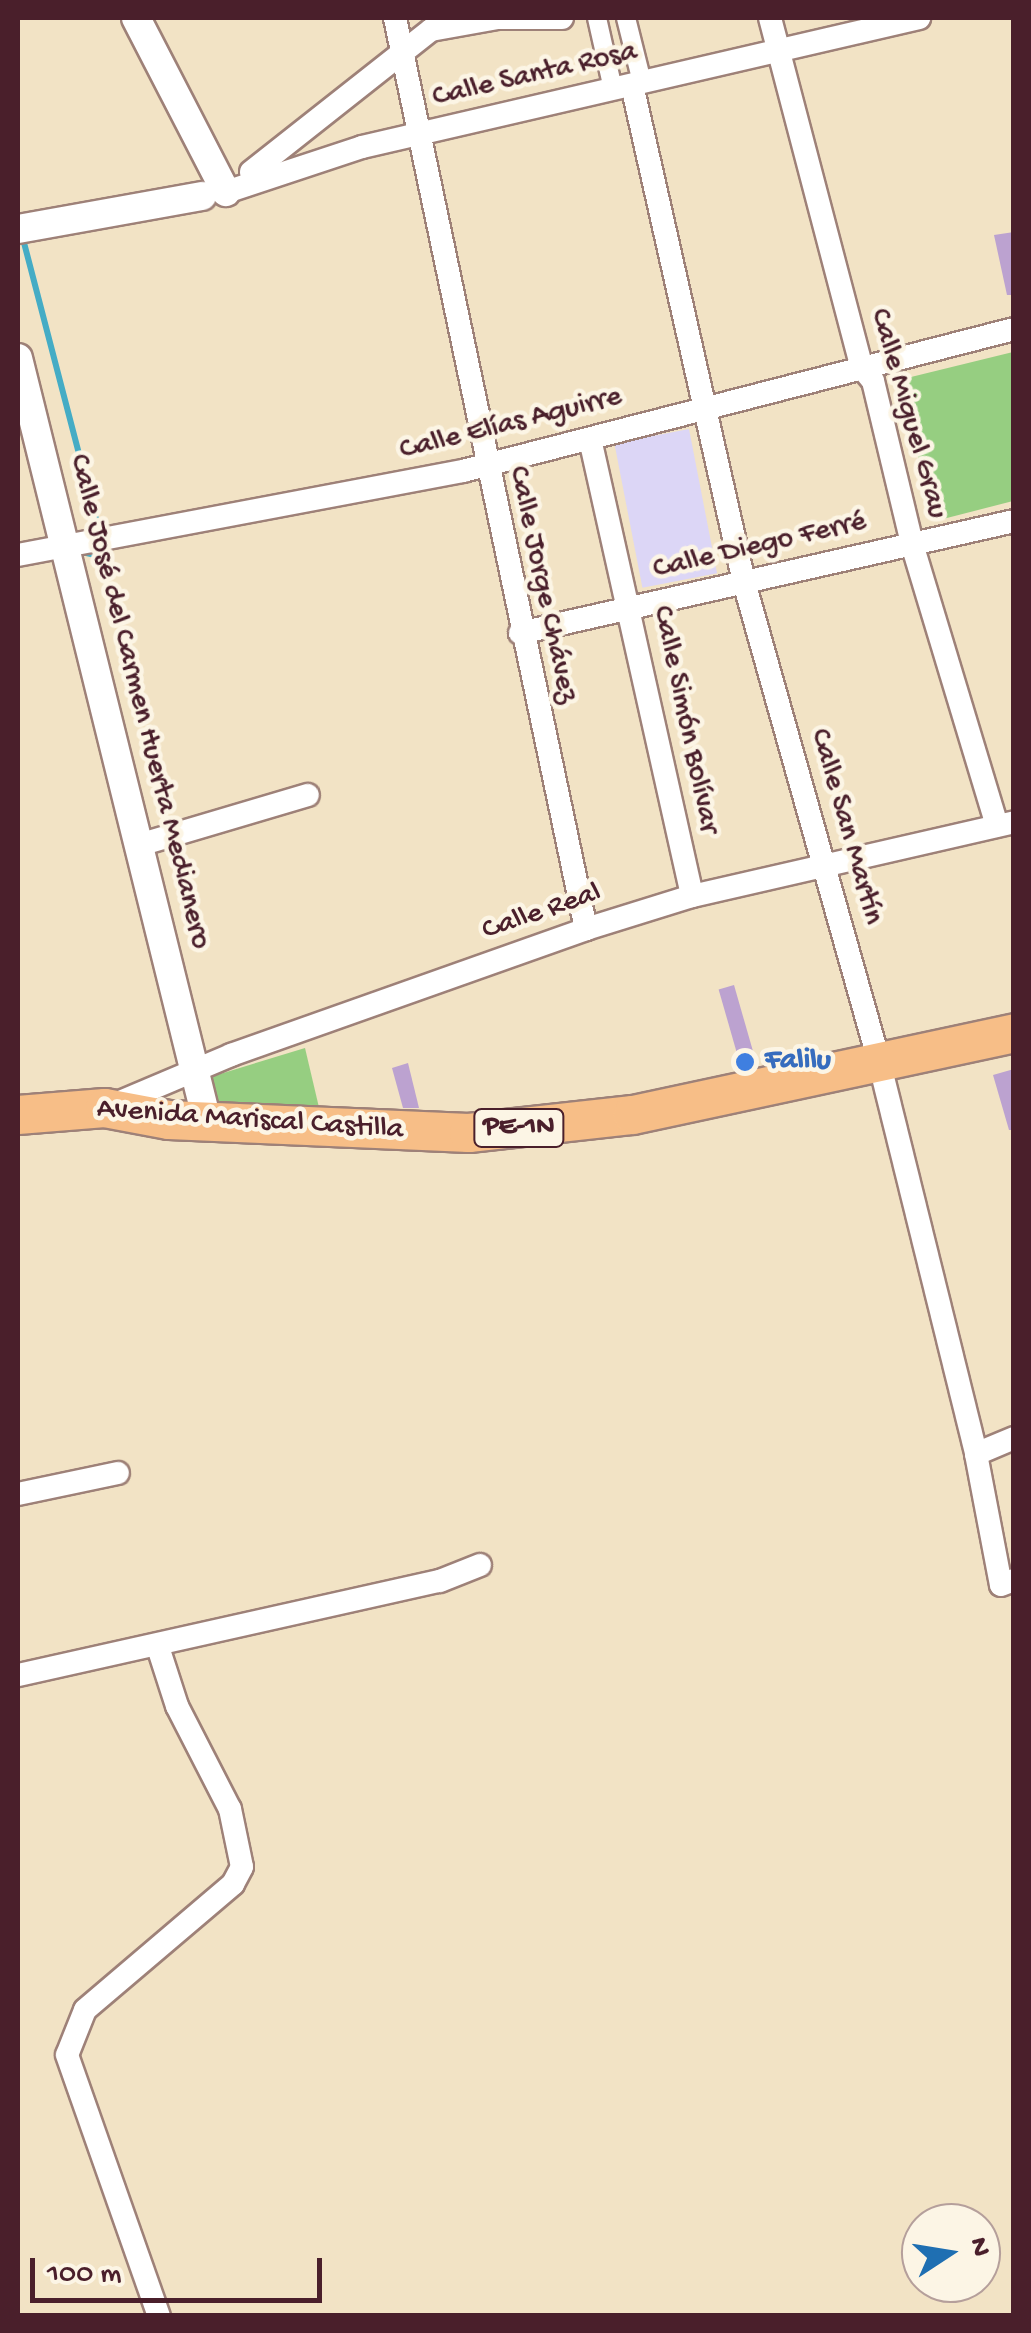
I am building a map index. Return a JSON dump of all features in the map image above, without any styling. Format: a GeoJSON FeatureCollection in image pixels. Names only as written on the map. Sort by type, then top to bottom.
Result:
{"type":"FeatureCollection","features":[{"type":"Feature","properties":{"kind":"highway","name":"Avenida Mariscal Castilla"},"geometry":{"type":"LineString","coordinates":[[18,1115],[105,1108],[208,1121],[468,1133],[633,1115],[880,1066],[1014,1032]]}},
{"type":"Feature","properties":{"kind":"street"},"geometry":{"type":"LineString","coordinates":[[136,18],[218,194]]}},
{"type":"Feature","properties":{"kind":"street","name":"Calle Jorge Chávez"},"geometry":{"type":"LineString","coordinates":[[395,18],[484,466],[586,929]]}},
{"type":"Feature","properties":{"kind":"street"},"geometry":{"type":"LineString","coordinates":[[23,227],[218,194],[401,59],[431,30],[498,18],[562,18]]}},
{"type":"Feature","properties":{"kind":"street"},"geometry":{"type":"LineString","coordinates":[[597,18],[629,85]]}},
{"type":"Feature","properties":{"kind":"street"},"geometry":{"type":"LineString","coordinates":[[626,18],[629,85]]}},
{"type":"Feature","properties":{"kind":"street","name":"Calle Miguel Grau"},"geometry":{"type":"LineString","coordinates":[[770,18],[862,368],[872,381],[912,544],[1005,823]]}},
{"type":"Feature","properties":{"kind":"street","name":"Calle Santa Rosa"},"geometry":{"type":"LineString","coordinates":[[218,194],[301,162],[919,18]]}},
{"type":"Feature","properties":{"kind":"street","name":"Calle San Martín"},"geometry":{"type":"LineString","coordinates":[[629,85],[744,582],[880,1066],[1007,1583]]}},
{"type":"Feature","properties":{"kind":"street","name":"Calle Elías Aguirre"},"geometry":{"type":"LineString","coordinates":[[18,554],[484,466],[702,406],[1014,329]]}},
{"type":"Feature","properties":{"kind":"street","name":"Calle José del Carmen Huerta Medianero"},"geometry":{"type":"LineString","coordinates":[[18,358],[23,402],[68,544],[86,653],[208,1121]]}},
{"type":"Feature","properties":{"kind":"street","name":"Calle Simón Bolívar"},"geometry":{"type":"LineString","coordinates":[[590,439],[692,896]]}},
{"type":"Feature","properties":{"kind":"street","name":"Calle Diego Ferré"},"geometry":{"type":"LineString","coordinates":[[520,633],[1014,521]]}},
{"type":"Feature","properties":{"kind":"street"},"geometry":{"type":"LineString","coordinates":[[139,845],[308,795]]}},
{"type":"Feature","properties":{"kind":"street","name":"Calle Real"},"geometry":{"type":"LineString","coordinates":[[105,1108],[197,1069],[586,929],[692,896],[1005,823]]}},
{"type":"Feature","properties":{"kind":"street"},"geometry":{"type":"LineString","coordinates":[[976,1454],[1014,1438]]}},
{"type":"Feature","properties":{"kind":"street"},"geometry":{"type":"LineString","coordinates":[[18,1494],[118,1473]]}},
{"type":"Feature","properties":{"kind":"street"},"geometry":{"type":"LineString","coordinates":[[18,1670],[158,1647],[440,1581],[480,1565]]}},
{"type":"Feature","properties":{"kind":"street"},"geometry":{"type":"LineString","coordinates":[[158,1647],[177,1706],[230,1809],[242,1866],[233,1884],[86,2010],[67,2041],[67,2055],[159,2316]]}},
{"type":"Feature","properties":{"kind":"shaded area"},"geometry":{"type":"Polygon","coordinates":[[[689,429],[717,573],[642,588],[614,444],[689,429]]]}},
{"type":"Feature","properties":{"kind":"green space"},"geometry":{"type":"Polygon","coordinates":[[[1013,352],[1013,501],[943,519],[932,512],[901,390],[911,377],[1013,352]]]}},
{"type":"Feature","properties":{"kind":"green space"},"geometry":{"type":"Polygon","coordinates":[[[305,1048],[321,1116],[210,1106],[207,1078],[305,1048]]]}},
{"type":"Feature","properties":{"kind":"building"},"geometry":{"type":"Polygon","coordinates":[[[1014,232],[1014,295],[1007,295],[994,235],[1014,232]]]}},
{"type":"Feature","properties":{"kind":"building"},"geometry":{"type":"Polygon","coordinates":[[[734,985],[757,1064],[741,1068],[719,989],[734,985]]]}},
{"type":"Feature","properties":{"kind":"building"},"geometry":{"type":"Polygon","coordinates":[[[408,1063],[419,1108],[403,1108],[392,1068],[408,1063]]]}},
{"type":"Feature","properties":{"kind":"building"},"geometry":{"type":"Polygon","coordinates":[[[1014,1069],[1014,1130],[1009,1130],[993,1075],[1014,1069]]]}},
{"type":"Feature","properties":{"kind":"waterway"},"geometry":{"type":"LineString","coordinates":[[22,235],[97,522]]}},
{"type":"Feature","properties":{"kind":"waterway"},"geometry":{"type":"LineString","coordinates":[[82,552],[99,556],[103,546]]}},
{"type":"Feature","properties":{"kind":"place","name":"Falilu"},"geometry":{"type":"Point","coordinates":[745,1062]}}]}
